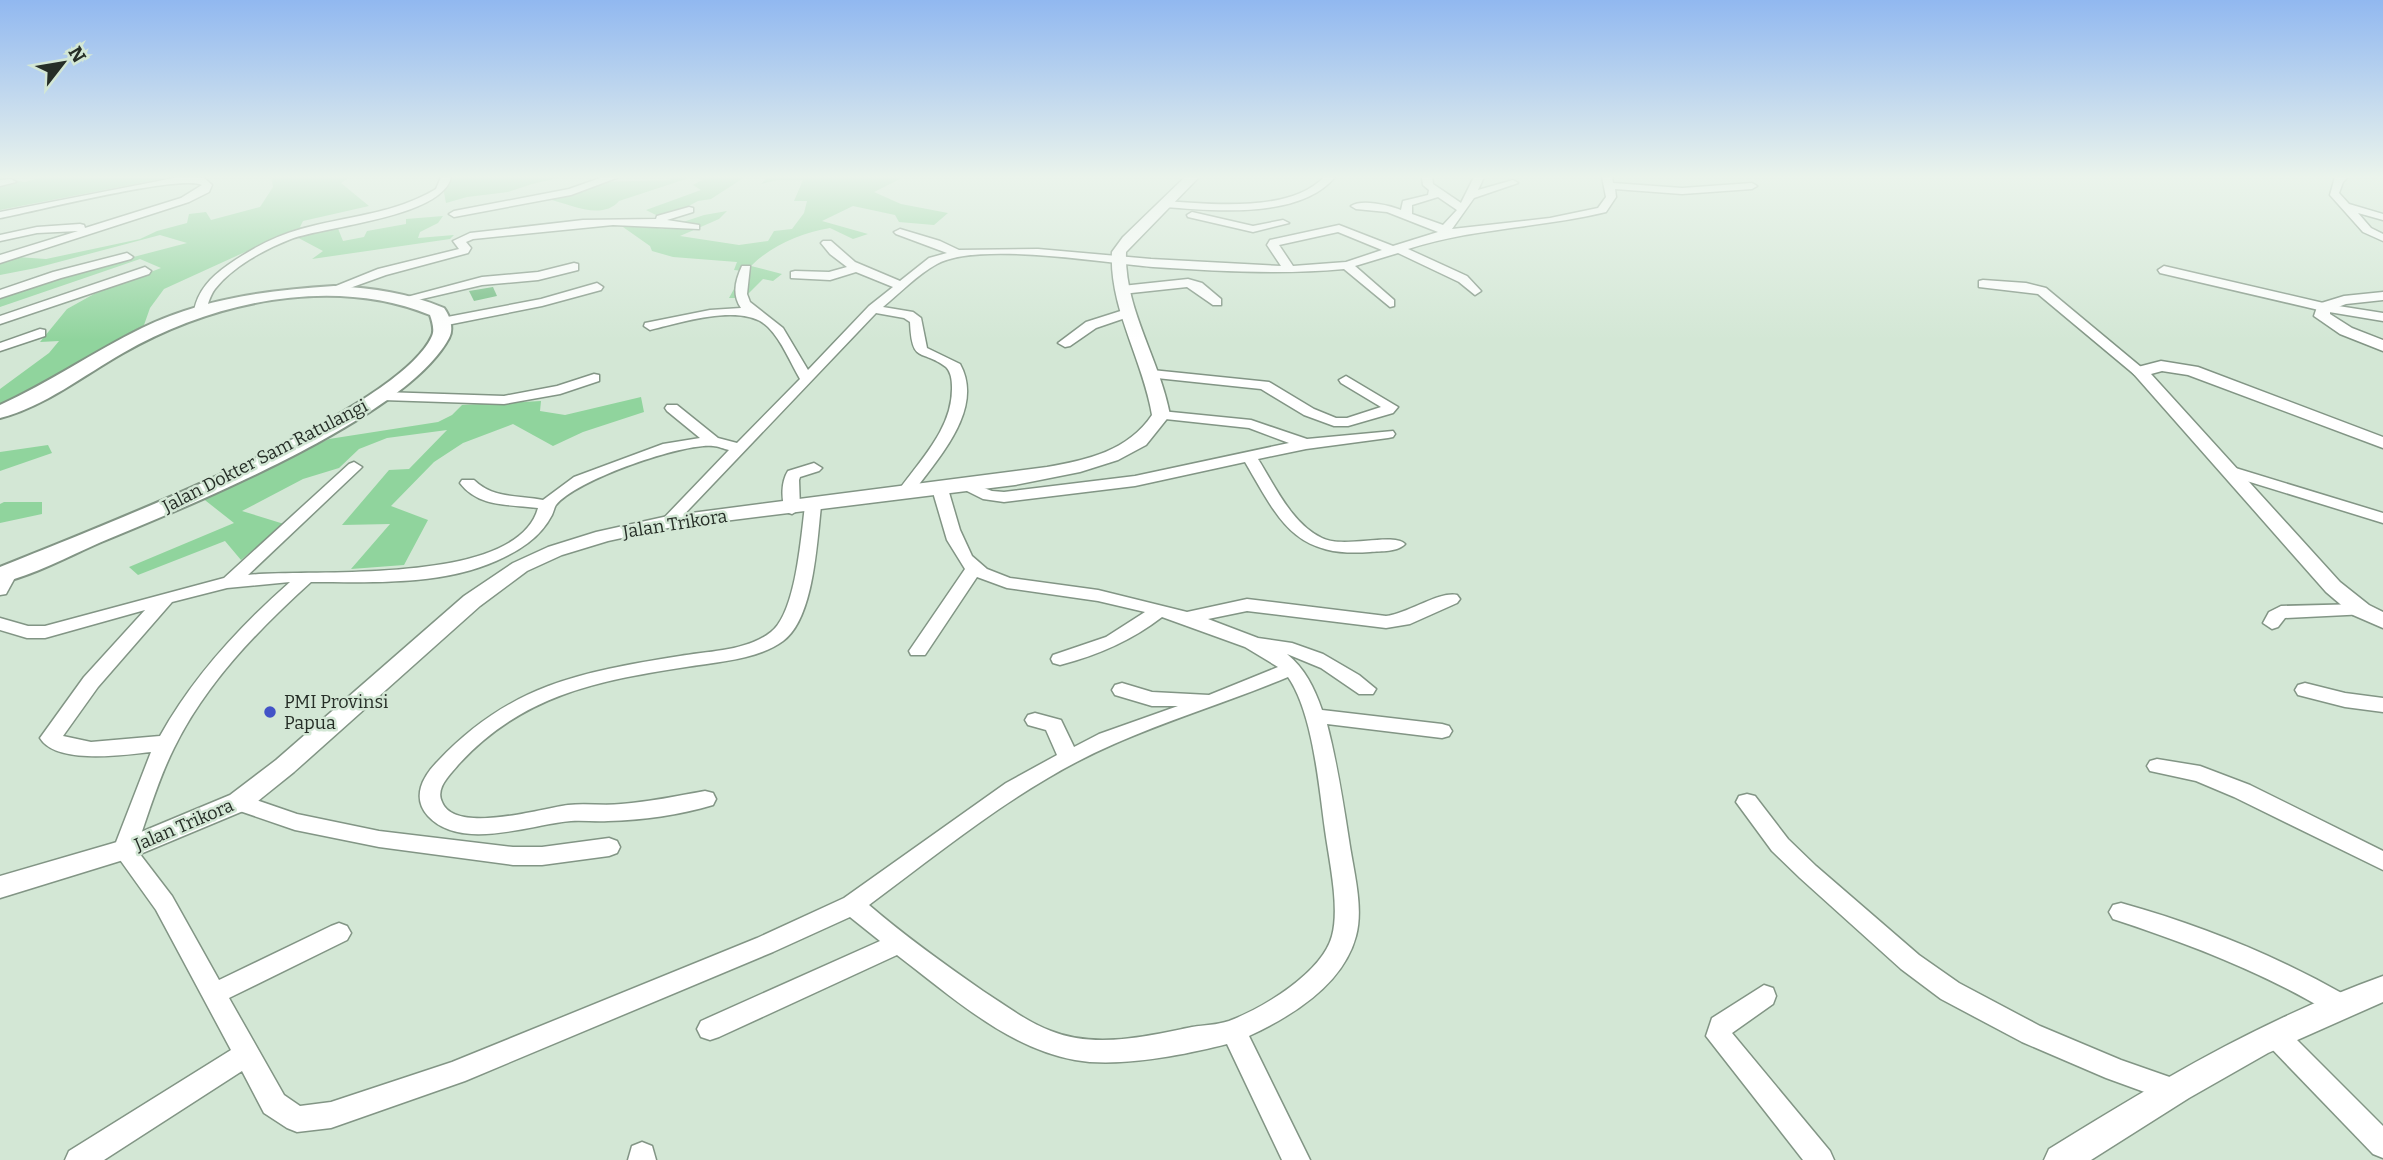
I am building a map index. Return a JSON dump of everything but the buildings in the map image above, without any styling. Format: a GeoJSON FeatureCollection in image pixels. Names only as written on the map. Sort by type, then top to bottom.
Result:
{"type":"FeatureCollection","features":[{"type":"Feature","properties":{"kind":"main road"},"geometry":{"type":"LineString","coordinates":[[0,412],[43,392],[152,330],[200,311],[332,290],[358,290],[410,298],[438,312],[442,322]]}},
{"type":"Feature","properties":{"kind":"main road","name":"Jalan Dokter Sam Ratulangi"},"geometry":{"type":"LineString","coordinates":[[3,579],[237,472],[383,396],[426,359],[442,336],[442,322]]}},
{"type":"Feature","properties":{"kind":"street"},"geometry":{"type":"LineString","coordinates":[[0,238],[44,231]]}},
{"type":"Feature","properties":{"kind":"street"},"geometry":{"type":"LineString","coordinates":[[0,259],[86,231]]}},
{"type":"Feature","properties":{"kind":"street"},"geometry":{"type":"LineString","coordinates":[[62,239],[96,231]]}},
{"type":"Feature","properties":{"kind":"street"},"geometry":{"type":"LineString","coordinates":[[200,311],[204,295],[213,284],[261,249],[303,231]]}},
{"type":"Feature","properties":{"kind":"street"},"geometry":{"type":"LineString","coordinates":[[332,290],[382,272],[464,251],[465,248],[459,241],[470,236],[514,231]]}},
{"type":"Feature","properties":{"kind":"street"},"geometry":{"type":"LineString","coordinates":[[1137,231],[1128,240],[1117,259],[1122,290],[1159,393],[1161,415],[1251,424],[1306,444]]}},
{"type":"Feature","properties":{"kind":"street"},"geometry":{"type":"LineString","coordinates":[[1290,270],[1273,242],[1316,231]]}},
{"type":"Feature","properties":{"kind":"street"},"geometry":{"type":"LineString","coordinates":[[1351,231],[1463,279],[1475,291]]}},
{"type":"Feature","properties":{"kind":"street"},"geometry":{"type":"LineString","coordinates":[[668,522],[873,309],[933,261],[958,254],[1038,252],[1290,270],[1346,265],[1452,231]]}},
{"type":"Feature","properties":{"kind":"street"},"geometry":{"type":"LineString","coordinates":[[900,232],[936,243],[958,254]]}},
{"type":"Feature","properties":{"kind":"street"},"geometry":{"type":"LineString","coordinates":[[827,243],[834,253],[857,268],[901,286]]}},
{"type":"Feature","properties":{"kind":"street"},"geometry":{"type":"LineString","coordinates":[[0,293],[127,257]]}},
{"type":"Feature","properties":{"kind":"street"},"geometry":{"type":"LineString","coordinates":[[1346,265],[1390,303]]}},
{"type":"Feature","properties":{"kind":"street"},"geometry":{"type":"LineString","coordinates":[[410,298],[482,281],[538,275],[574,267]]}},
{"type":"Feature","properties":{"kind":"street"},"geometry":{"type":"LineString","coordinates":[[795,275],[830,275],[857,268]]}},
{"type":"Feature","properties":{"kind":"street"},"geometry":{"type":"LineString","coordinates":[[746,269],[740,297],[744,305],[768,320],[776,329],[807,379]]}},
{"type":"Feature","properties":{"kind":"street"},"geometry":{"type":"LineString","coordinates":[[2164,270],[2325,307],[2383,317]]}},
{"type":"Feature","properties":{"kind":"street"},"geometry":{"type":"LineString","coordinates":[[0,320],[145,271]]}},
{"type":"Feature","properties":{"kind":"street"},"geometry":{"type":"LineString","coordinates":[[1122,290],[1188,283],[1198,286],[1217,302]]}},
{"type":"Feature","properties":{"kind":"street"},"geometry":{"type":"LineString","coordinates":[[1983,284],[2042,291],[2140,372],[2333,587],[2361,610],[2383,621]]}},
{"type":"Feature","properties":{"kind":"street"},"geometry":{"type":"LineString","coordinates":[[442,322],[542,302],[597,287]]}},
{"type":"Feature","properties":{"kind":"street"},"geometry":{"type":"LineString","coordinates":[[2325,307],[2344,300],[2383,296]]}},
{"type":"Feature","properties":{"kind":"street"},"geometry":{"type":"LineString","coordinates":[[2325,307],[2322,316],[2346,331],[2383,346]]}},
{"type":"Feature","properties":{"kind":"street"},"geometry":{"type":"LineString","coordinates":[[873,309],[908,315],[916,321],[916,343],[920,350],[956,367],[961,381],[956,399],[957,416],[952,426],[904,494]]}},
{"type":"Feature","properties":{"kind":"street"},"geometry":{"type":"LineString","coordinates":[[1065,343],[1091,325],[1130,312]]}},
{"type":"Feature","properties":{"kind":"street"},"geometry":{"type":"LineString","coordinates":[[650,326],[700,315],[755,313]]}},
{"type":"Feature","properties":{"kind":"street"},"geometry":{"type":"LineString","coordinates":[[0,347],[40,333]]}},
{"type":"Feature","properties":{"kind":"street"},"geometry":{"type":"LineString","coordinates":[[2140,372],[2161,366],[2192,371],[2383,443]]}},
{"type":"Feature","properties":{"kind":"street"},"geometry":{"type":"LineString","coordinates":[[1152,374],[1264,385],[1309,412],[1334,422],[1348,422],[1391,407],[1346,380]]}},
{"type":"Feature","properties":{"kind":"street"},"geometry":{"type":"LineString","coordinates":[[383,396],[504,400],[560,390],[594,378]]}},
{"type":"Feature","properties":{"kind":"street"},"geometry":{"type":"LineString","coordinates":[[672,408],[713,441]]}},
{"type":"Feature","properties":{"kind":"street","name":"Jalan Trikora"},"geometry":{"type":"LineString","coordinates":[[0,887],[124,850],[217,814],[239,802],[285,766],[472,601],[520,567],[555,551],[603,536],[668,522],[792,509],[1015,479],[1102,458],[1140,441],[1161,415]]}},
{"type":"Feature","properties":{"kind":"street"},"geometry":{"type":"LineString","coordinates":[[965,486],[989,496],[1003,496],[1135,481],[1306,444],[1388,434]]}},
{"type":"Feature","properties":{"kind":"street"},"geometry":{"type":"LineString","coordinates":[[468,483],[477,494],[488,499],[529,501],[546,505],[580,480],[668,447],[713,441],[739,448]]}},
{"type":"Feature","properties":{"kind":"street"},"geometry":{"type":"LineString","coordinates":[[1250,458],[1294,524],[1317,543],[1358,547],[1397,544]]}},
{"type":"Feature","properties":{"kind":"street"},"geometry":{"type":"LineString","coordinates":[[229,583],[354,467]]}},
{"type":"Feature","properties":{"kind":"street"},"geometry":{"type":"LineString","coordinates":[[792,509],[791,480],[794,474],[814,468]]}},
{"type":"Feature","properties":{"kind":"street"},"geometry":{"type":"LineString","coordinates":[[2229,471],[2383,518]]}},
{"type":"Feature","properties":{"kind":"street"},"geometry":{"type":"LineString","coordinates":[[940,489],[957,541],[974,569],[998,579],[1108,597],[1256,642],[1288,646],[1318,656],[1366,689]]}},
{"type":"Feature","properties":{"kind":"street"},"geometry":{"type":"LineString","coordinates":[[0,624],[27,632],[45,632],[229,583],[433,571],[471,563],[495,556],[520,542],[546,512],[546,505]]}},
{"type":"Feature","properties":{"kind":"street"},"geometry":{"type":"LineString","coordinates":[[705,799],[611,813],[570,813],[515,826],[489,827],[447,819],[435,812],[429,800],[431,786],[439,774],[474,737],[505,711],[534,695],[597,675],[701,659],[744,649],[778,636],[791,621],[804,570],[813,506]]}},
{"type":"Feature","properties":{"kind":"street"},"geometry":{"type":"LineString","coordinates":[[918,651],[974,569]]}},
{"type":"Feature","properties":{"kind":"street"},"geometry":{"type":"LineString","coordinates":[[306,577],[241,638],[215,669],[166,743],[149,779],[124,850],[164,903],[274,1104],[297,1119],[331,1115],[456,1073],[852,905],[1014,788],[1069,758],[1106,739],[1220,698],[1293,668]]}},
{"type":"Feature","properties":{"kind":"street"},"geometry":{"type":"LineString","coordinates":[[164,599],[91,682],[50,738],[69,747],[108,748],[166,743]]}},
{"type":"Feature","properties":{"kind":"street"},"geometry":{"type":"LineString","coordinates":[[1183,618],[1247,605],[1386,622],[1404,620],[1451,599]]}},
{"type":"Feature","properties":{"kind":"street"},"geometry":{"type":"LineString","coordinates":[[2272,623],[2274,616],[2281,612],[2361,610]]}},
{"type":"Feature","properties":{"kind":"street"},"geometry":{"type":"LineString","coordinates":[[1060,659],[1096,649],[1128,635],[1159,611]]}},
{"type":"Feature","properties":{"kind":"street"},"geometry":{"type":"LineString","coordinates":[[852,905],[898,944],[1014,1026],[1056,1045],[1090,1052],[1118,1052],[1234,1031],[1305,991],[1328,967],[1345,935],[1330,786],[1314,716],[1293,668],[1256,642]]}},
{"type":"Feature","properties":{"kind":"street"},"geometry":{"type":"LineString","coordinates":[[1122,690],[1166,700],[1220,698]]}},
{"type":"Feature","properties":{"kind":"street"},"geometry":{"type":"LineString","coordinates":[[2305,690],[2383,705]]}},
{"type":"Feature","properties":{"kind":"street"},"geometry":{"type":"LineString","coordinates":[[1314,716],[1442,731]]}},
{"type":"Feature","properties":{"kind":"street"},"geometry":{"type":"LineString","coordinates":[[1035,720],[1054,725],[1069,758]]}},
{"type":"Feature","properties":{"kind":"street"},"geometry":{"type":"LineString","coordinates":[[2157,766],[2200,774],[2242,791],[2383,861]]}},
{"type":"Feature","properties":{"kind":"street"},"geometry":{"type":"LineString","coordinates":[[239,802],[295,822],[379,839],[513,856],[542,856],[609,847]]}},
{"type":"Feature","properties":{"kind":"street"},"geometry":{"type":"LineString","coordinates":[[1747,802],[1780,845],[1808,872],[1910,962],[1950,991],[2031,1034],[2115,1070],[2172,1090]]}},
{"type":"Feature","properties":{"kind":"street"},"geometry":{"type":"LineString","coordinates":[[2121,912],[2258,961],[2300,981],[2338,1004]]}},
{"type":"Feature","properties":{"kind":"street"},"geometry":{"type":"LineString","coordinates":[[214,994],[339,933]]}},
{"type":"Feature","properties":{"kind":"street"},"geometry":{"type":"LineString","coordinates":[[710,1029],[898,944]]}},
{"type":"Feature","properties":{"kind":"street"},"geometry":{"type":"LineString","coordinates":[[2061,1160],[2172,1090],[2338,1004],[2383,989]]}},
{"type":"Feature","properties":{"kind":"street"},"geometry":{"type":"LineString","coordinates":[[1763,996],[1721,1026],[1719,1036],[1820,1160]]}},
{"type":"Feature","properties":{"kind":"street"},"geometry":{"type":"LineString","coordinates":[[1234,1031],[1296,1160]]}},
{"type":"Feature","properties":{"kind":"street"},"geometry":{"type":"LineString","coordinates":[[2276,1036],[2383,1145]]}},
{"type":"Feature","properties":{"kind":"street"},"geometry":{"type":"LineString","coordinates":[[79,1160],[246,1054]]}},
{"type":"Feature","properties":{"kind":"green space"},"geometry":{"type":"Polygon","coordinates":[[[157,231],[339,231],[343,241],[364,237],[367,231],[422,231],[418,238],[454,235],[450,239],[312,259],[323,251],[291,234],[256,247],[164,289],[150,308],[144,325],[0,407],[0,389],[49,353],[59,341],[40,342],[67,309],[94,294],[161,268],[140,259],[0,307],[0,295],[26,285],[187,243],[160,235],[0,275],[0,263],[17,257],[46,259],[140,239],[157,231]]]}},
{"type":"Feature","properties":{"kind":"green space"},"geometry":{"type":"Polygon","coordinates":[[[629,231],[691,231],[680,236],[739,245],[768,241],[774,231],[816,231],[778,246],[751,266],[782,274],[773,281],[763,279],[744,298],[729,298],[744,271],[734,270],[737,262],[673,257],[652,251],[650,246],[629,231]]]}},
{"type":"Feature","properties":{"kind":"green space"},"geometry":{"type":"Polygon","coordinates":[[[837,231],[868,234],[853,239],[837,231]]]}},
{"type":"Feature","properties":{"kind":"green space"},"geometry":{"type":"Polygon","coordinates":[[[641,397],[644,412],[583,432],[553,446],[513,424],[463,443],[434,462],[391,506],[428,520],[404,565],[351,569],[390,524],[342,525],[389,470],[409,469],[447,430],[387,438],[359,449],[339,468],[303,479],[242,511],[284,524],[241,560],[225,541],[138,575],[129,567],[234,523],[201,497],[329,439],[438,422],[452,415],[462,405],[541,401],[540,411],[565,415],[641,397]]]}},
{"type":"Feature","properties":{"kind":"green space"},"geometry":{"type":"Polygon","coordinates":[[[48,445],[52,453],[0,471],[0,452],[48,445]]]}},
{"type":"Feature","properties":{"kind":"green space"},"geometry":{"type":"Polygon","coordinates":[[[42,502],[42,514],[0,523],[0,504],[42,502]]]}},
{"type":"Feature","properties":{"kind":"place","name":"PMI Provinsi Papua"},"geometry":{"type":"Point","coordinates":[270,712]}}]}
